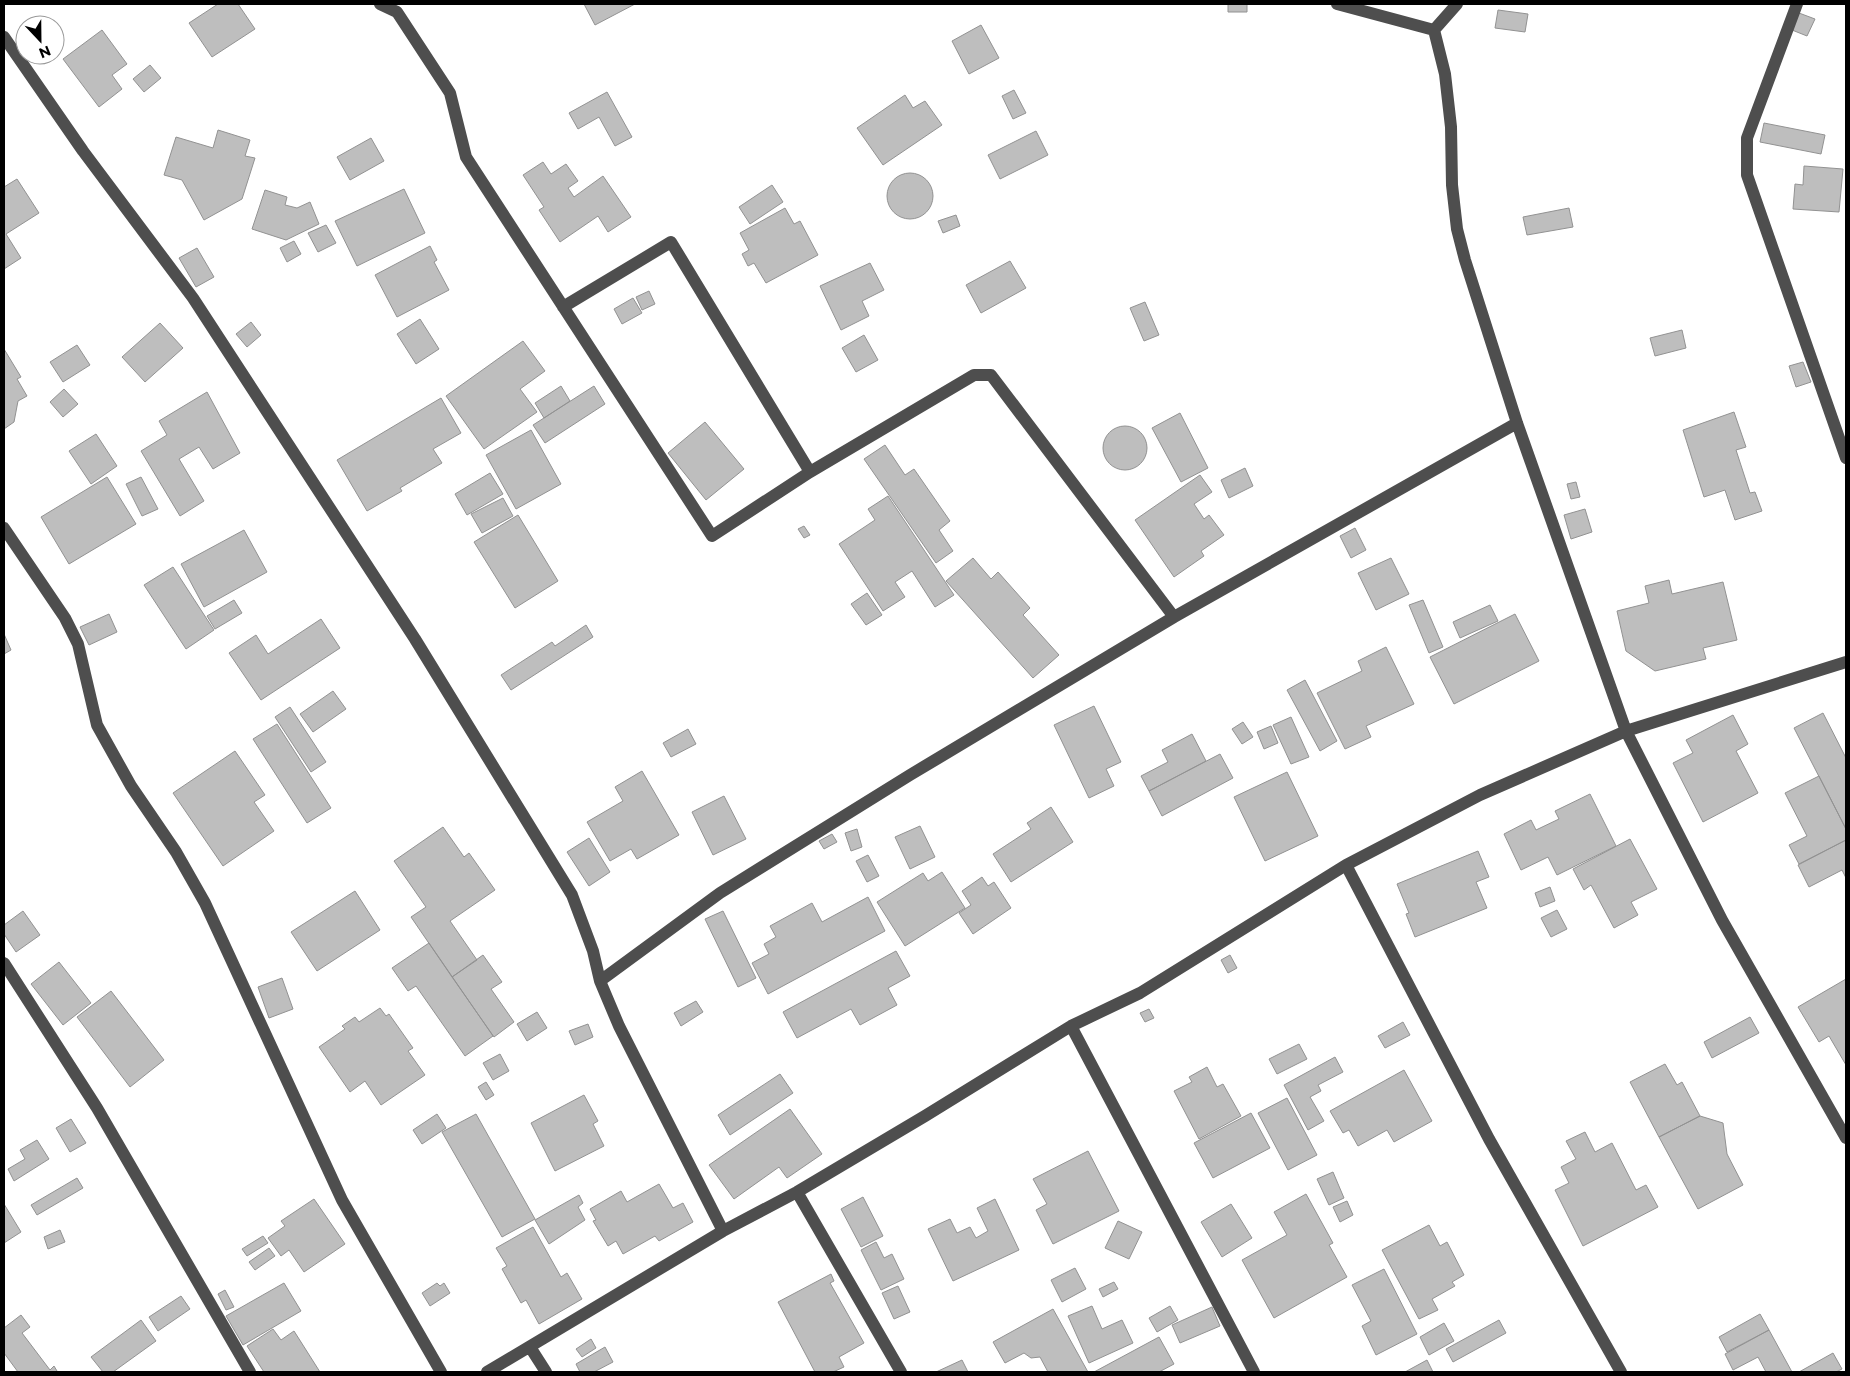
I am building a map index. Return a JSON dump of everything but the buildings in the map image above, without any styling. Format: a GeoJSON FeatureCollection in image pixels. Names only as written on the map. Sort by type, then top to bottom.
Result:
{"type":"FeatureCollection","features":[{"type":"Feature","properties":{"kind":"street"},"geometry":{"type":"LineString","coordinates":[[380,4],[397,12],[450,93],[466,157],[712,536],[810,472],[974,375],[991,375],[1174,617]]}},
{"type":"Feature","properties":{"kind":"street"},"geometry":{"type":"LineString","coordinates":[[1337,4],[1434,30]]}},
{"type":"Feature","properties":{"kind":"street"},"geometry":{"type":"LineString","coordinates":[[1434,30],[1457,4]]}},
{"type":"Feature","properties":{"kind":"street"},"geometry":{"type":"LineString","coordinates":[[1797,4],[1747,138],[1747,175],[1846,458]]}},
{"type":"Feature","properties":{"kind":"street"},"geometry":{"type":"LineString","coordinates":[[1434,30],[1445,74],[1450,127],[1452,185],[1457,230],[1517,422],[1626,731],[1722,920],[1846,1138]]}},
{"type":"Feature","properties":{"kind":"street"},"geometry":{"type":"LineString","coordinates":[[4,37],[83,151],[193,298],[415,639],[572,895],[593,951],[600,981],[619,1026],[723,1231]]}},
{"type":"Feature","properties":{"kind":"street"},"geometry":{"type":"LineString","coordinates":[[563,307],[671,242],[810,472]]}},
{"type":"Feature","properties":{"kind":"street"},"geometry":{"type":"LineString","coordinates":[[600,981],[720,893],[910,775],[1174,617],[1517,422]]}},
{"type":"Feature","properties":{"kind":"street"},"geometry":{"type":"LineString","coordinates":[[4,528],[65,618],[78,644],[97,725],[131,786],[176,852],[205,904],[342,1200],[440,1372]]}},
{"type":"Feature","properties":{"kind":"street"},"geometry":{"type":"LineString","coordinates":[[486,1372],[723,1231],[797,1192],[1071,1026],[1140,993],[1346,865],[1480,795],[1626,731],[1846,662]]}},
{"type":"Feature","properties":{"kind":"street"},"geometry":{"type":"LineString","coordinates":[[1346,865],[1489,1139],[1621,1372]]}},
{"type":"Feature","properties":{"kind":"street"},"geometry":{"type":"LineString","coordinates":[[4,963],[97,1108],[250,1372]]}},
{"type":"Feature","properties":{"kind":"street"},"geometry":{"type":"LineString","coordinates":[[1071,1026],[1254,1372]]}},
{"type":"Feature","properties":{"kind":"street"},"geometry":{"type":"LineString","coordinates":[[797,1192],[901,1372]]}},
{"type":"Feature","properties":{"kind":"street"},"geometry":{"type":"LineString","coordinates":[[530,1347],[546,1372]]}}]}
